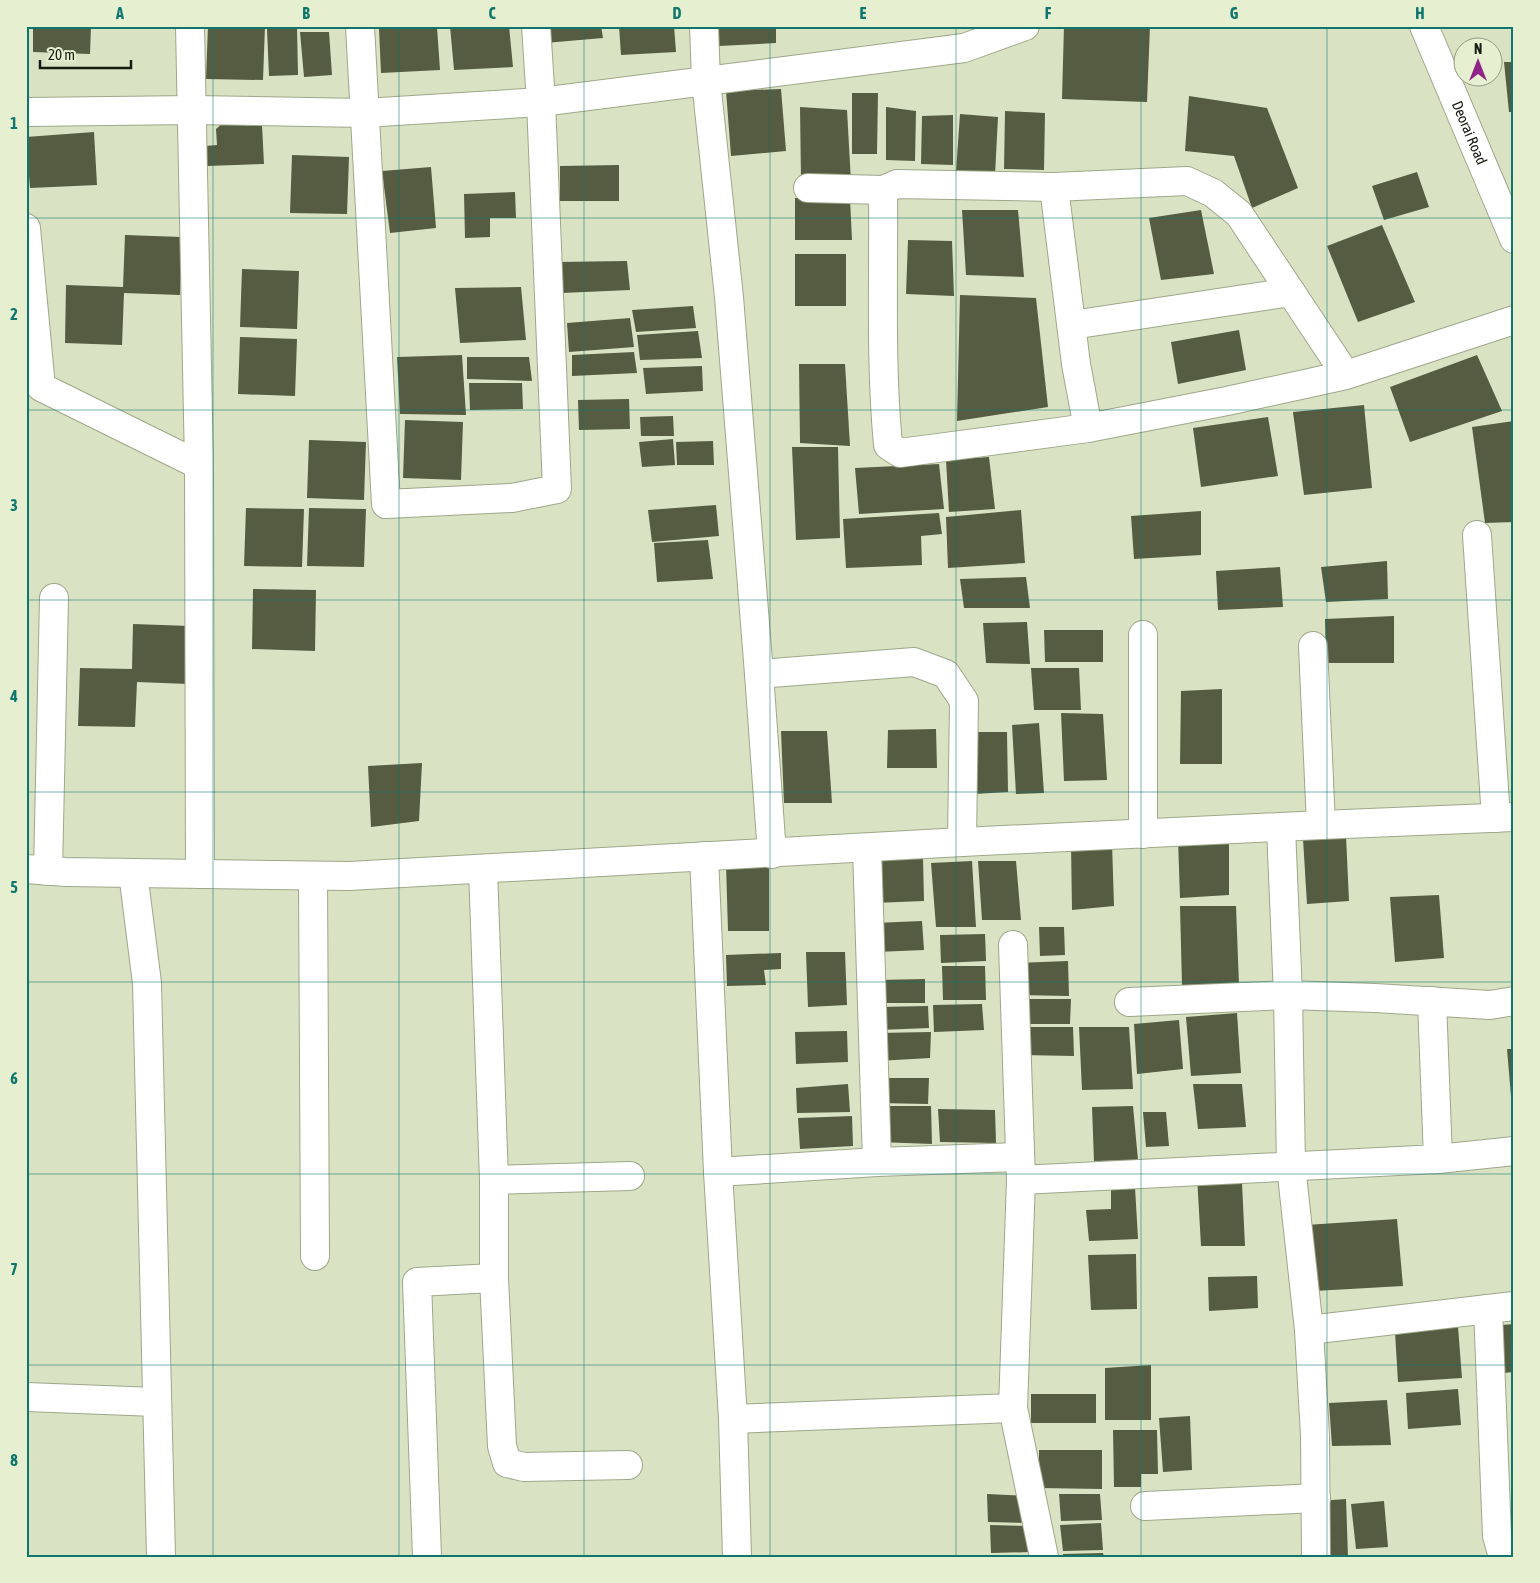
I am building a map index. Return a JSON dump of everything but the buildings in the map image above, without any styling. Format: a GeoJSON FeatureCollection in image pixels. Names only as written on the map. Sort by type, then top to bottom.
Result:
{"type":"FeatureCollection","features":[{"type":"Feature","properties":{"kind":"street"},"geometry":{"type":"LineString","coordinates":[[190,26],[199,465],[200,874]]}},
{"type":"Feature","properties":{"kind":"street"},"geometry":{"type":"LineString","coordinates":[[360,26],[386,504],[512,498],[557,489],[541,102],[536,26]]}},
{"type":"Feature","properties":{"kind":"street"},"geometry":{"type":"LineString","coordinates":[[704,26],[706,81],[729,297],[772,854]]}},
{"type":"Feature","properties":{"kind":"street"},"geometry":{"type":"LineString","coordinates":[[26,112],[193,110],[364,113],[541,102],[964,48],[1025,26]]}},
{"type":"Feature","properties":{"kind":"street","name":"Deorai Road"},"geometry":{"type":"LineString","coordinates":[[1424,26],[1514,239]]}},
{"type":"Feature","properties":{"kind":"street"},"geometry":{"type":"LineString","coordinates":[[808,188],[883,190],[897,184],[1054,187],[1187,181],[1213,193],[1240,214],[1346,375]]}},
{"type":"Feature","properties":{"kind":"street"},"geometry":{"type":"LineString","coordinates":[[1054,187],[1076,364],[1088,428]]}},
{"type":"Feature","properties":{"kind":"street"},"geometry":{"type":"LineString","coordinates":[[883,190],[882,337],[885,412],[888,445],[900,453],[1088,428],[1227,401],[1346,375],[1514,320]]}},
{"type":"Feature","properties":{"kind":"street"},"geometry":{"type":"LineString","coordinates":[[26,228],[41,387],[199,465]]}},
{"type":"Feature","properties":{"kind":"street"},"geometry":{"type":"LineString","coordinates":[[1072,325],[1291,292]]}},
{"type":"Feature","properties":{"kind":"street"},"geometry":{"type":"LineString","coordinates":[[54,598],[37,870],[349,876],[962,842],[1505,818],[1477,535]]}},
{"type":"Feature","properties":{"kind":"street"},"geometry":{"type":"LineString","coordinates":[[1143,635],[1143,834]]}},
{"type":"Feature","properties":{"kind":"street"},"geometry":{"type":"LineString","coordinates":[[1313,646],[1321,825]]}},
{"type":"Feature","properties":{"kind":"street"},"geometry":{"type":"LineString","coordinates":[[759,674],[914,662],[946,674],[964,701],[962,842]]}},
{"type":"Feature","properties":{"kind":"street"},"geometry":{"type":"LineString","coordinates":[[1281,828],[1288,996],[1291,1166],[1309,1330],[1315,1436],[1316,1557]]}},
{"type":"Feature","properties":{"kind":"street"},"geometry":{"type":"LineString","coordinates":[[867,848],[877,1162]]}},
{"type":"Feature","properties":{"kind":"street"},"geometry":{"type":"LineString","coordinates":[[704,856],[718,1172],[734,1419],[737,1557]]}},
{"type":"Feature","properties":{"kind":"street"},"geometry":{"type":"LineString","coordinates":[[483,869],[494,1180],[494,1278],[502,1446],[507,1463],[524,1467],[628,1465]]}},
{"type":"Feature","properties":{"kind":"street"},"geometry":{"type":"LineString","coordinates":[[133,873],[147,983],[161,1557]]}},
{"type":"Feature","properties":{"kind":"street"},"geometry":{"type":"LineString","coordinates":[[313,876],[316,1256]]}},
{"type":"Feature","properties":{"kind":"street"},"geometry":{"type":"LineString","coordinates":[[1013,945],[1020,1168],[1013,1408],[1044,1557]]}},
{"type":"Feature","properties":{"kind":"street"},"geometry":{"type":"LineString","coordinates":[[1129,1002],[1288,996],[1490,1004],[1514,1001]]}},
{"type":"Feature","properties":{"kind":"street"},"geometry":{"type":"LineString","coordinates":[[1432,1002],[1438,1159]]}},
{"type":"Feature","properties":{"kind":"street"},"geometry":{"type":"LineString","coordinates":[[718,1172],[877,1162],[1020,1168],[1291,1166],[1438,1159],[1514,1151]]}},
{"type":"Feature","properties":{"kind":"street"},"geometry":{"type":"LineString","coordinates":[[494,1180],[630,1176]]}},
{"type":"Feature","properties":{"kind":"street"},"geometry":{"type":"LineString","coordinates":[[427,1557],[417,1282],[494,1278]]}},
{"type":"Feature","properties":{"kind":"street"},"geometry":{"type":"LineString","coordinates":[[1309,1330],[1501,1308],[1497,1536],[1503,1557]]}},
{"type":"Feature","properties":{"kind":"street"},"geometry":{"type":"LineString","coordinates":[[26,1397],[156,1402]]}},
{"type":"Feature","properties":{"kind":"street"},"geometry":{"type":"LineString","coordinates":[[734,1419],[1013,1408]]}},
{"type":"Feature","properties":{"kind":"street"},"geometry":{"type":"LineString","coordinates":[[1145,1506],[1316,1498]]}}]}
